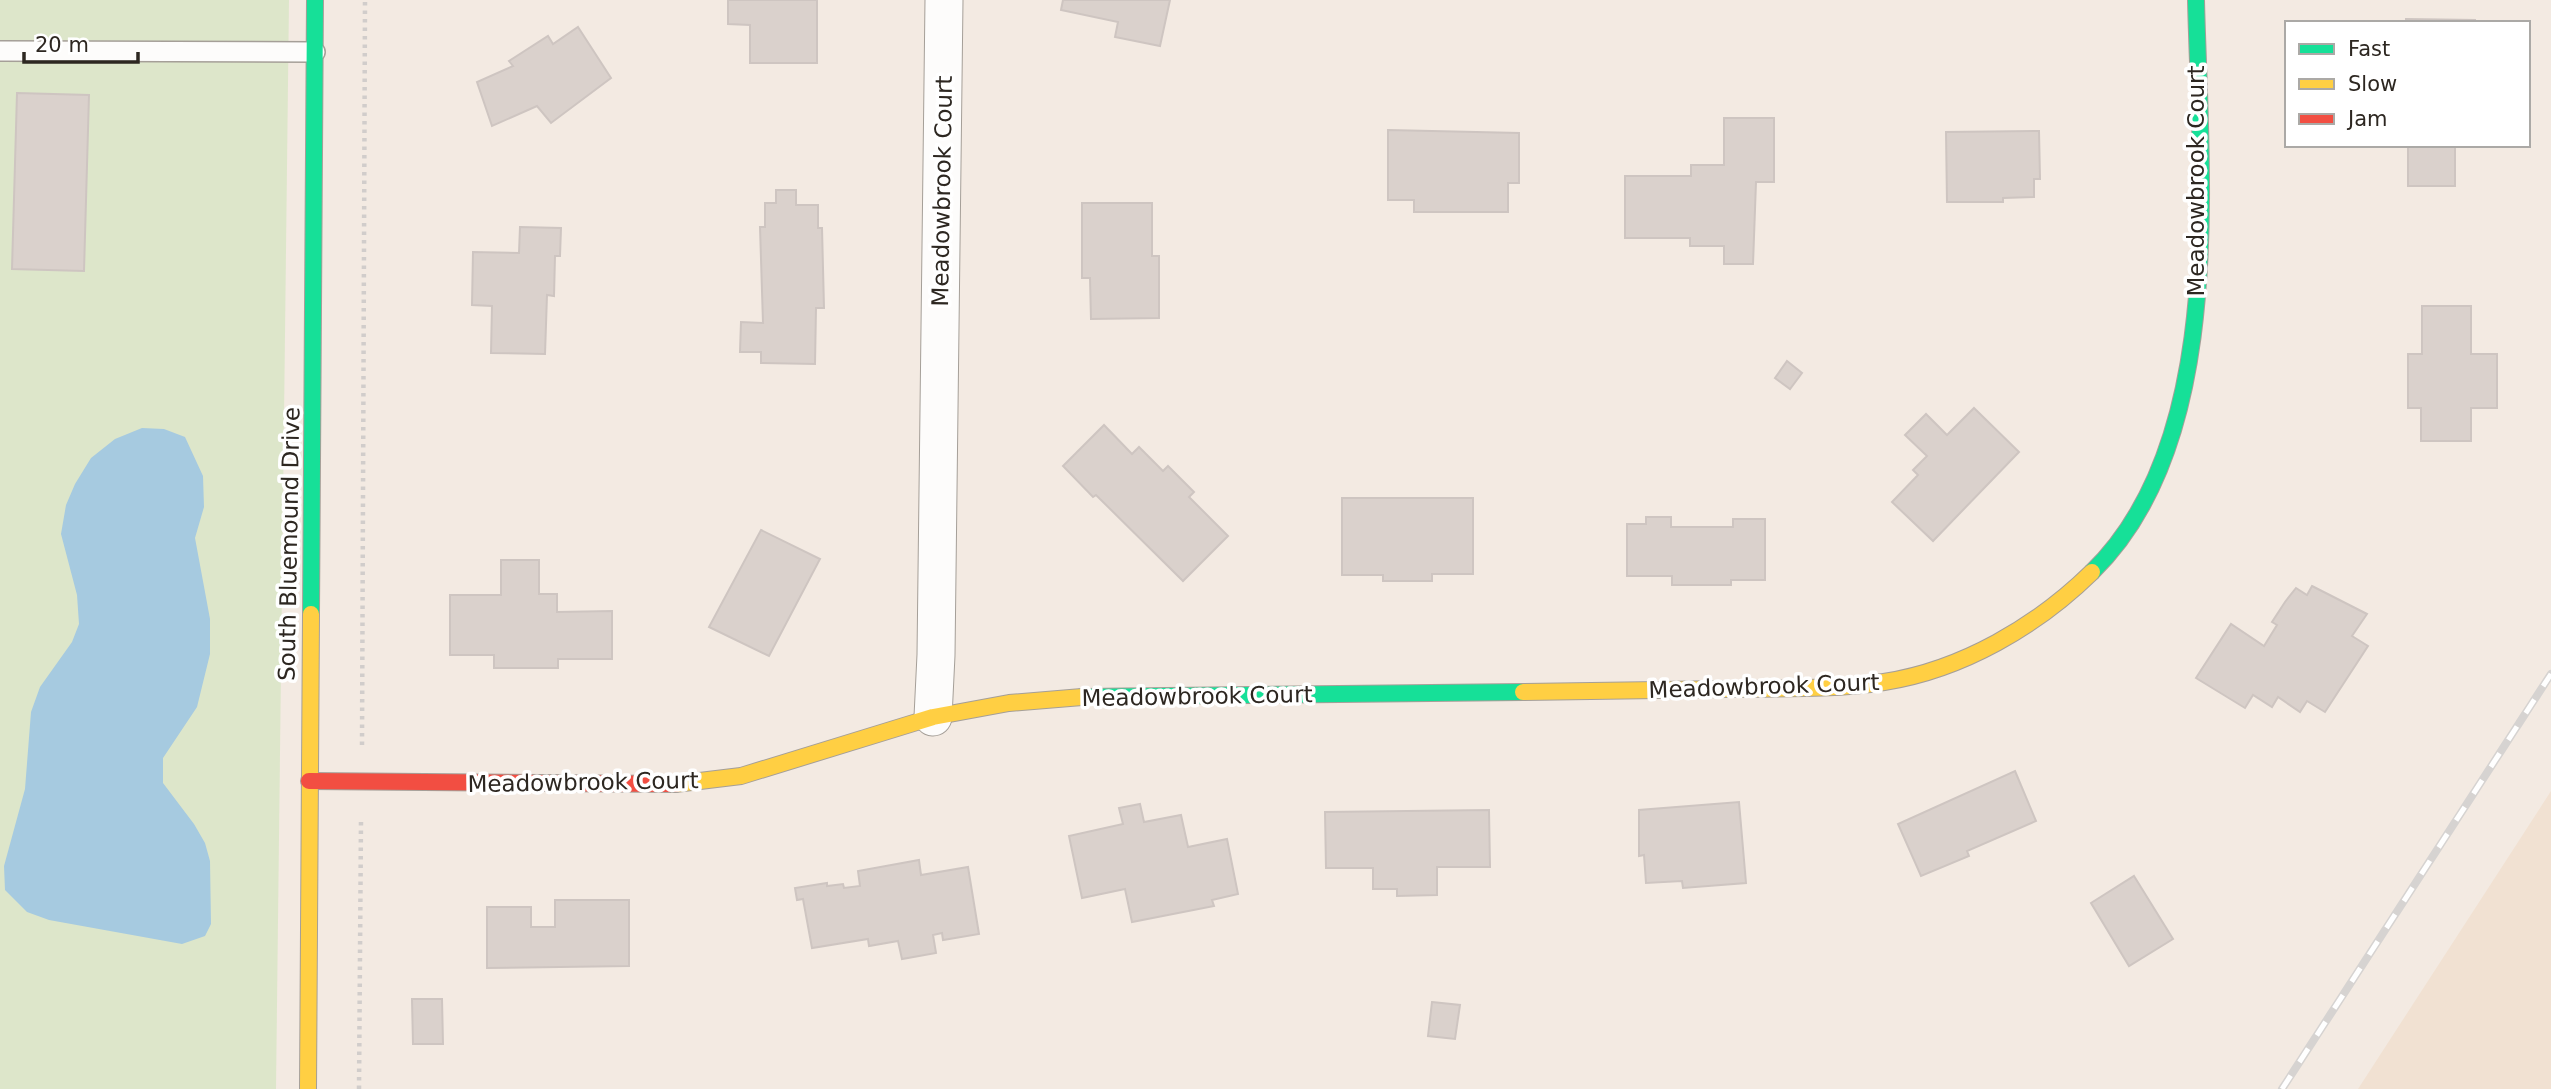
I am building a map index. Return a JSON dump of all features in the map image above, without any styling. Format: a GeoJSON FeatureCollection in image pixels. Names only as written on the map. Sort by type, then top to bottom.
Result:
{"type":"FeatureCollection","features":[{"type":"Feature","properties":{"kind":"street","name":"South Bluemound Drive"},"geometry":{"type":"LineString","coordinates":[[308,1089],[315,0]]}},
{"type":"Feature","properties":{"kind":"street","name":"Meadowbrook Court"},"geometry":{"type":"LineString","coordinates":[[933,717],[944,0]]}},
{"type":"Feature","properties":{"kind":"street","name":"Meadowbrook Court"},"geometry":{"type":"LineString","coordinates":[[309,781],[670,785],[741,776],[933,717],[1009,704],[1076,697],[1813,688],[1891,681],[1951,665],[1998,643],[2055,606],[2095,569],[2126,535],[2148,498],[2166,457],[2187,366],[2198,283],[2201,191],[2196,0]]}},
{"type":"Feature","properties":{"kind":"lane"},"geometry":{"type":"LineString","coordinates":[[0,51],[78,49],[315,52]]}},
{"type":"Feature","properties":{"kind":"path"},"geometry":{"type":"LineString","coordinates":[[359,1089],[365,0]]}},
{"type":"Feature","properties":{"kind":"shaded area"},"geometry":{"type":"Polygon","coordinates":[[[2551,791],[2551,1089],[2358,1089],[2551,791]]]}},
{"type":"Feature","properties":{"kind":"green space"},"geometry":{"type":"Polygon","coordinates":[[[0,0],[289,0],[276,1089],[0,1089],[0,0]]]}},
{"type":"Feature","properties":{"kind":"water"},"geometry":{"type":"Polygon","coordinates":[[[142,428],[164,429],[185,437],[203,476],[204,507],[195,538],[210,619],[210,654],[197,707],[163,758],[163,783],[205,843],[210,861],[211,924],[205,936],[182,944],[49,920],[27,912],[5,890],[4,866],[25,789],[31,712],[40,687],[72,642],[79,624],[77,595],[61,534],[66,505],[91,458],[115,439],[142,428]]]}},
{"type":"Feature","properties":{"kind":"building"},"geometry":{"type":"Polygon","coordinates":[[[728,0],[817,0],[817,63],[750,63],[750,25],[728,24],[728,0]]]}},
{"type":"Feature","properties":{"kind":"building"},"geometry":{"type":"Polygon","coordinates":[[[1063,0],[1170,0],[1160,46],[1115,37],[1118,22],[1061,10],[1063,0]]]}},
{"type":"Feature","properties":{"kind":"building"},"geometry":{"type":"Polygon","coordinates":[[[2406,19],[2475,20],[2475,21],[2406,19]]]}},
{"type":"Feature","properties":{"kind":"building"},"geometry":{"type":"Polygon","coordinates":[[[578,27],[611,78],[551,123],[537,106],[492,126],[477,82],[513,66],[509,61],[548,36],[553,44],[578,27]]]}},
{"type":"Feature","properties":{"kind":"building"},"geometry":{"type":"Polygon","coordinates":[[[17,93],[89,95],[84,271],[12,269],[17,93]]]}},
{"type":"Feature","properties":{"kind":"building"},"geometry":{"type":"Polygon","coordinates":[[[1724,118],[1774,118],[1774,182],[1756,182],[1753,264],[1724,264],[1724,246],[1690,246],[1690,238],[1625,238],[1625,176],[1691,176],[1691,165],[1724,165],[1724,118]]]}},
{"type":"Feature","properties":{"kind":"building"},"geometry":{"type":"Polygon","coordinates":[[[1388,130],[1519,133],[1519,183],[1508,183],[1508,212],[1414,212],[1414,200],[1388,200],[1388,130]]]}},
{"type":"Feature","properties":{"kind":"building"},"geometry":{"type":"Polygon","coordinates":[[[2039,131],[2040,179],[2034,179],[2034,197],[2003,198],[2003,202],[1947,202],[1946,132],[2039,131]]]}},
{"type":"Feature","properties":{"kind":"building"},"geometry":{"type":"Polygon","coordinates":[[[2408,147],[2455,147],[2455,186],[2408,186],[2408,147]]]}},
{"type":"Feature","properties":{"kind":"building"},"geometry":{"type":"Polygon","coordinates":[[[776,190],[796,190],[796,205],[818,205],[818,228],[822,228],[824,308],[816,308],[815,364],[761,363],[761,352],[740,352],[741,322],[763,323],[760,227],[765,227],[765,203],[776,203],[776,190]]]}},
{"type":"Feature","properties":{"kind":"building"},"geometry":{"type":"Polygon","coordinates":[[[1082,203],[1152,203],[1152,256],[1159,256],[1159,318],[1091,319],[1090,278],[1082,278],[1082,203]]]}},
{"type":"Feature","properties":{"kind":"building"},"geometry":{"type":"Polygon","coordinates":[[[520,227],[561,228],[560,256],[555,256],[554,296],[547,295],[545,354],[491,353],[492,306],[472,305],[473,252],[519,253],[520,227]]]}},
{"type":"Feature","properties":{"kind":"building"},"geometry":{"type":"Polygon","coordinates":[[[2422,306],[2471,306],[2471,354],[2497,354],[2497,408],[2471,408],[2471,441],[2421,441],[2421,408],[2408,408],[2408,354],[2422,354],[2422,306]]]}},
{"type":"Feature","properties":{"kind":"building"},"geometry":{"type":"Polygon","coordinates":[[[1787,361],[1802,373],[1790,389],[1775,378],[1787,361]]]}},
{"type":"Feature","properties":{"kind":"building"},"geometry":{"type":"Polygon","coordinates":[[[1974,408],[2019,452],[1933,541],[1892,502],[1918,475],[1913,470],[1927,456],[1905,435],[1926,414],[1947,435],[1974,408]]]}},
{"type":"Feature","properties":{"kind":"building"},"geometry":{"type":"Polygon","coordinates":[[[1104,425],[1132,454],[1139,447],[1163,471],[1168,466],[1194,492],[1189,497],[1228,536],[1183,581],[1063,466],[1104,425]]]}},
{"type":"Feature","properties":{"kind":"building"},"geometry":{"type":"Polygon","coordinates":[[[1342,498],[1473,498],[1473,574],[1432,574],[1432,581],[1383,581],[1383,575],[1342,575],[1342,498]]]}},
{"type":"Feature","properties":{"kind":"building"},"geometry":{"type":"Polygon","coordinates":[[[1646,517],[1671,517],[1671,527],[1733,527],[1733,519],[1765,519],[1765,580],[1731,580],[1731,585],[1672,585],[1672,576],[1627,576],[1627,524],[1646,524],[1646,517]]]}},
{"type":"Feature","properties":{"kind":"building"},"geometry":{"type":"Polygon","coordinates":[[[761,530],[820,559],[769,656],[709,627],[761,530]]]}},
{"type":"Feature","properties":{"kind":"building"},"geometry":{"type":"Polygon","coordinates":[[[501,560],[539,560],[539,594],[557,594],[557,612],[612,611],[612,659],[558,659],[558,668],[494,668],[494,655],[450,655],[450,595],[501,595],[501,560]]]}},
{"type":"Feature","properties":{"kind":"building"},"geometry":{"type":"Polygon","coordinates":[[[2312,586],[2367,614],[2352,636],[2368,646],[2325,712],[2307,701],[2300,712],[2278,697],[2272,707],[2253,695],[2245,708],[2196,678],[2231,624],[2264,646],[2277,625],[2272,622],[2296,588],[2307,595],[2312,586]]]}},
{"type":"Feature","properties":{"kind":"building"},"geometry":{"type":"Polygon","coordinates":[[[2015,771],[2036,821],[1967,851],[1969,856],[1921,876],[1898,824],[2015,771]]]}},
{"type":"Feature","properties":{"kind":"building"},"geometry":{"type":"Polygon","coordinates":[[[1739,802],[1746,883],[1683,888],[1682,881],[1646,883],[1644,855],[1639,856],[1639,810],[1739,802]]]}},
{"type":"Feature","properties":{"kind":"building"},"geometry":{"type":"Polygon","coordinates":[[[1140,804],[1144,822],[1181,815],[1188,847],[1227,839],[1238,894],[1212,900],[1214,906],[1132,922],[1125,889],[1082,898],[1069,836],[1123,824],[1119,808],[1140,804]]]}},
{"type":"Feature","properties":{"kind":"building"},"geometry":{"type":"Polygon","coordinates":[[[1489,810],[1490,867],[1437,867],[1437,895],[1397,896],[1397,889],[1373,889],[1373,868],[1326,868],[1325,812],[1489,810]]]}},
{"type":"Feature","properties":{"kind":"building"},"geometry":{"type":"Polygon","coordinates":[[[919,860],[921,875],[968,867],[979,934],[943,940],[942,933],[933,935],[936,953],[902,959],[898,941],[869,946],[868,939],[812,948],[803,899],[797,900],[795,888],[827,883],[827,886],[843,884],[844,888],[860,886],[858,871],[919,860]]]}},
{"type":"Feature","properties":{"kind":"building"},"geometry":{"type":"Polygon","coordinates":[[[2134,876],[2173,939],[2129,966],[2091,903],[2134,876]]]}},
{"type":"Feature","properties":{"kind":"building"},"geometry":{"type":"Polygon","coordinates":[[[555,900],[629,900],[629,966],[487,968],[487,907],[531,907],[531,927],[555,927],[555,900]]]}},
{"type":"Feature","properties":{"kind":"building"},"geometry":{"type":"Polygon","coordinates":[[[412,999],[442,999],[443,1044],[413,1044],[412,999]]]}},
{"type":"Feature","properties":{"kind":"building"},"geometry":{"type":"Polygon","coordinates":[[[1432,1002],[1460,1005],[1455,1039],[1428,1036],[1432,1002]]]}},
{"type":"Feature","properties":{"kind":"railway"},"geometry":{"type":"LineString","coordinates":[[2282,1089],[2551,674]]}},
{"type":"Feature","properties":{"kind":"traffic: fast"},"geometry":{"type":"LineString","coordinates":[[311,614],[315,0]]}},
{"type":"Feature","properties":{"kind":"traffic: fast"},"geometry":{"type":"LineString","coordinates":[[2092,572],[2136,517],[2166,451],[2186,379],[2196,302],[2201,223],[2196,0]]}},
{"type":"Feature","properties":{"kind":"traffic: fast"},"geometry":{"type":"LineString","coordinates":[[1082,697],[1523,692]]}},
{"type":"Feature","properties":{"kind":"traffic: slow"},"geometry":{"type":"LineString","coordinates":[[1523,692],[1825,687],[1864,685],[1913,676],[1942,667],[1997,643],[2047,610],[2092,572]]}},
{"type":"Feature","properties":{"kind":"traffic: slow"},"geometry":{"type":"LineString","coordinates":[[308,1089],[311,614]]}},
{"type":"Feature","properties":{"kind":"traffic: slow"},"geometry":{"type":"LineString","coordinates":[[675,784],[741,776],[933,717],[1009,703],[1082,697]]}},
{"type":"Feature","properties":{"kind":"traffic: jam"},"geometry":{"type":"LineString","coordinates":[[309,781],[675,784]]}}]}
